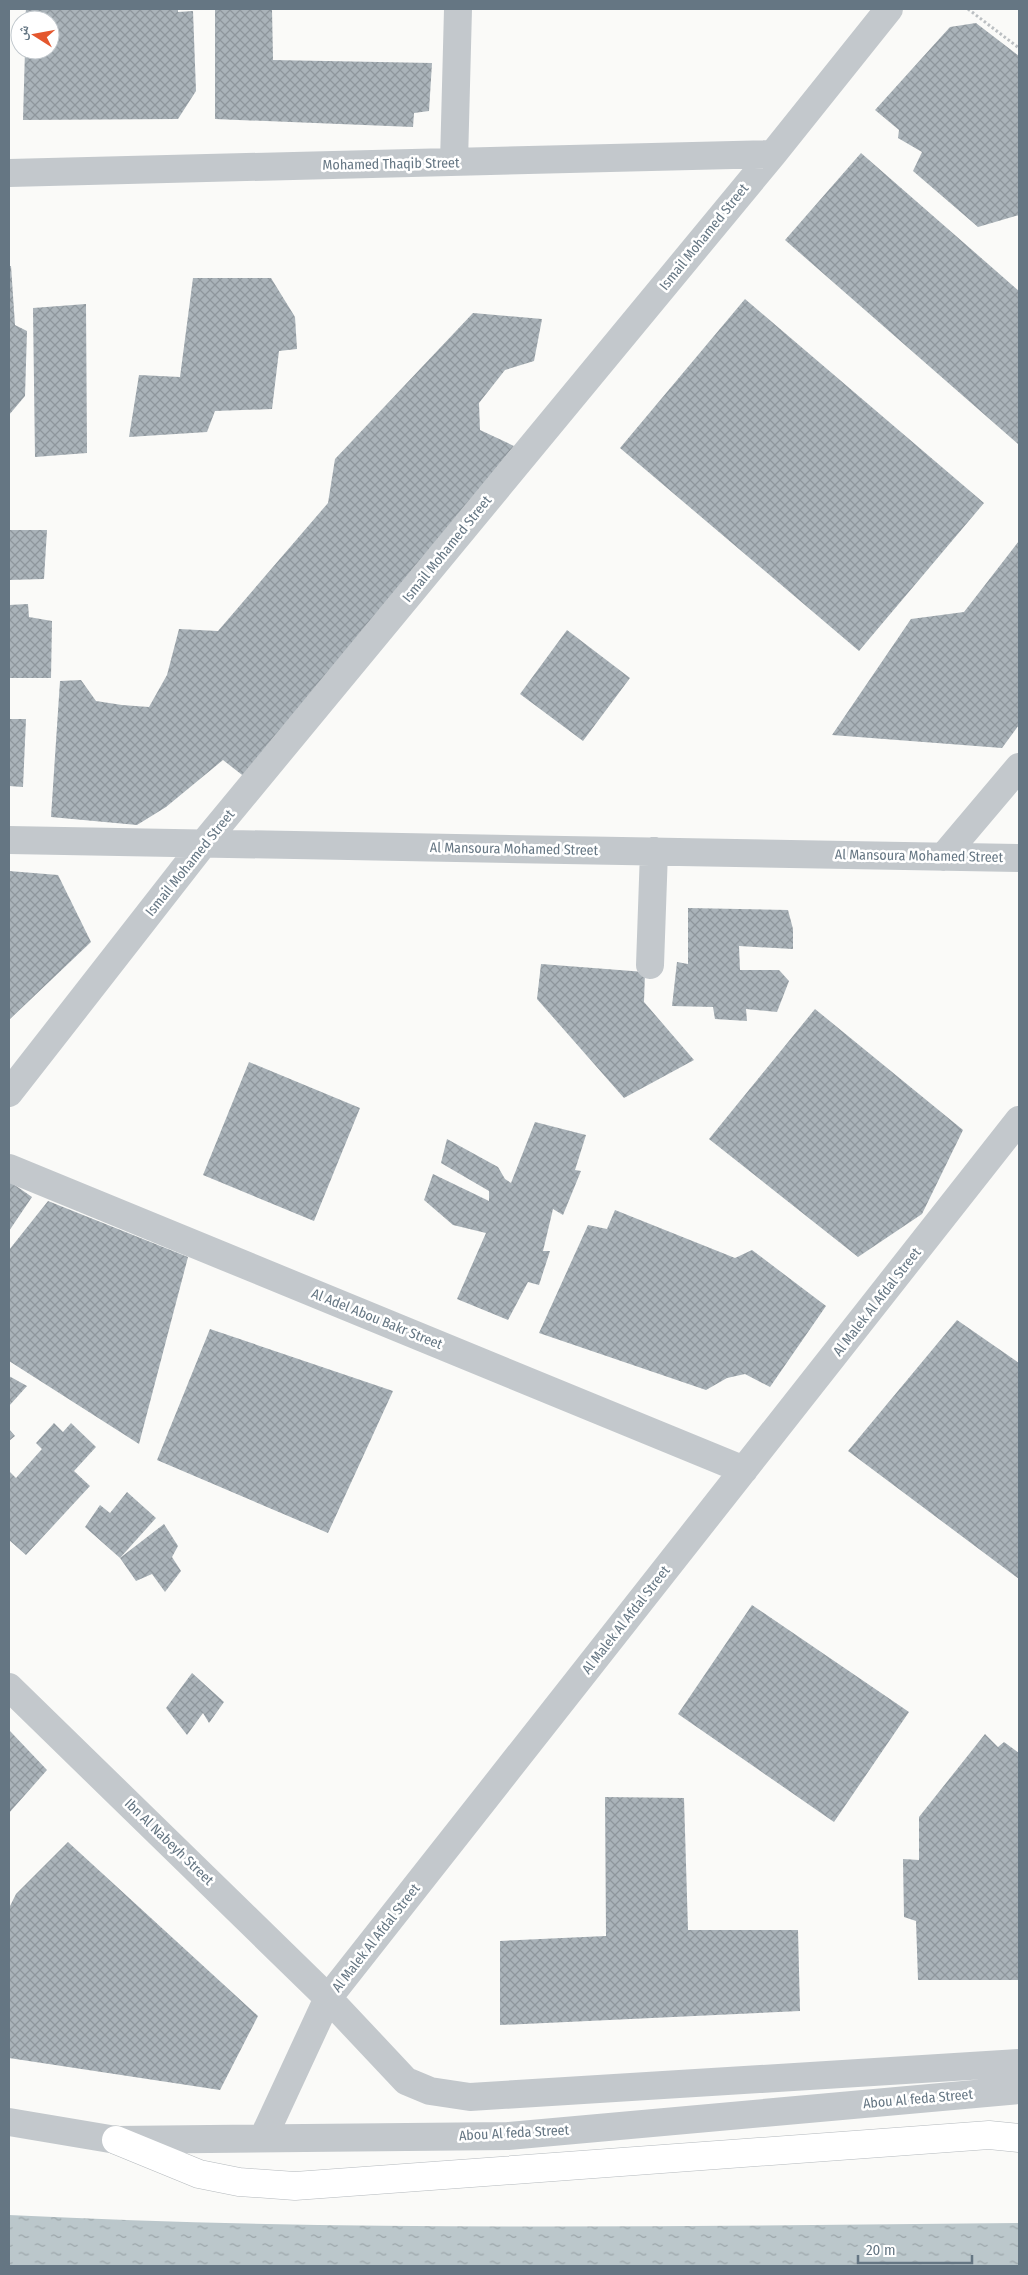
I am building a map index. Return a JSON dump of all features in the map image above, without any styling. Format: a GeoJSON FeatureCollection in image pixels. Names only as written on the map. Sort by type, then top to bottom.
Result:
{"type":"FeatureCollection","features":[{"type":"Feature","properties":{"kind":"highway"},"geometry":{"type":"LineString","coordinates":[[116,2140],[199,2174],[240,2182],[295,2186],[989,2135],[1019,2138]]}},
{"type":"Feature","properties":{"kind":"street"},"geometry":{"type":"LineString","coordinates":[[454,162],[458,9]]}},
{"type":"Feature","properties":{"kind":"street","name":"Ismail Mohamed Street"},"geometry":{"type":"LineString","coordinates":[[9,1093],[204,843],[772,154],[889,9]]}},
{"type":"Feature","properties":{"kind":"street","name":"Mohamed Thaqib Street"},"geometry":{"type":"LineString","coordinates":[[9,173],[772,154]]}},
{"type":"Feature","properties":{"kind":"street"},"geometry":{"type":"LineString","coordinates":[[943,857],[1019,767]]}},
{"type":"Feature","properties":{"kind":"street","name":"Al Mansoura Mohamed Street"},"geometry":{"type":"LineString","coordinates":[[9,840],[1019,858]]}},
{"type":"Feature","properties":{"kind":"street"},"geometry":{"type":"LineString","coordinates":[[650,965],[654,851]]}},
{"type":"Feature","properties":{"kind":"street","name":"Al Malek Al Afdal Street"},"geometry":{"type":"LineString","coordinates":[[263,2138],[328,1998],[1019,1120]]}},
{"type":"Feature","properties":{"kind":"street","name":"Al Adel Abou Bakr Street"},"geometry":{"type":"LineString","coordinates":[[9,1168],[744,1470]]}},
{"type":"Feature","properties":{"kind":"street","name":"Ibn Al Nabeyh Street"},"geometry":{"type":"LineString","coordinates":[[9,1686],[328,1998]]}},
{"type":"Feature","properties":{"kind":"street","name":"Abou Al feda Street"},"geometry":{"type":"LineString","coordinates":[[328,1998],[406,2081],[430,2091],[470,2098],[1019,2062]]}},
{"type":"Feature","properties":{"kind":"street","name":"Abou Al feda Street"},"geometry":{"type":"LineString","coordinates":[[9,2122],[116,2140],[508,2136],[1019,2090]]}},
{"type":"Feature","properties":{"kind":"path"},"geometry":{"type":"LineString","coordinates":[[968,9],[1019,48]]}},
{"type":"Feature","properties":{"kind":"water"},"geometry":{"type":"Polygon","coordinates":[[[9,2215],[261,2224],[388,2226],[1019,2223],[1019,2266],[9,2266],[9,2215]]]}},
{"type":"Feature","properties":{"kind":"building"},"geometry":{"type":"Polygon","coordinates":[[[178,9],[178,12],[193,11],[196,91],[178,119],[23,120],[25,60],[60,60],[60,10],[26,10],[178,9]]]}},
{"type":"Feature","properties":{"kind":"building"},"geometry":{"type":"Polygon","coordinates":[[[215,9],[272,9],[273,60],[432,63],[429,111],[414,113],[413,127],[215,119],[215,9]]]}},
{"type":"Feature","properties":{"kind":"building"},"geometry":{"type":"Polygon","coordinates":[[[976,23],[1019,56],[1019,215],[978,227],[913,171],[922,152],[898,138],[899,130],[875,110],[950,27],[976,23]]]}},
{"type":"Feature","properties":{"kind":"building"},"geometry":{"type":"Polygon","coordinates":[[[861,153],[1019,291],[1019,445],[785,240],[861,153]]]}},
{"type":"Feature","properties":{"kind":"building"},"geometry":{"type":"Polygon","coordinates":[[[9,266],[11,266],[15,325],[27,331],[25,396],[9,415],[9,266]]]}},
{"type":"Feature","properties":{"kind":"building"},"geometry":{"type":"Polygon","coordinates":[[[193,278],[271,278],[295,317],[297,349],[279,351],[272,409],[215,411],[207,432],[129,437],[139,375],[180,377],[193,278]]]}},
{"type":"Feature","properties":{"kind":"building"},"geometry":{"type":"Polygon","coordinates":[[[745,299],[984,503],[859,651],[620,448],[745,299]]]}},
{"type":"Feature","properties":{"kind":"building"},"geometry":{"type":"Polygon","coordinates":[[[86,304],[87,453],[35,457],[33,308],[86,304]]]}},
{"type":"Feature","properties":{"kind":"building"},"geometry":{"type":"Polygon","coordinates":[[[473,313],[542,319],[534,361],[505,370],[479,403],[480,430],[514,446],[246,778],[223,760],[166,807],[137,825],[51,817],[60,681],[81,680],[96,701],[149,707],[167,675],[179,629],[218,631],[328,503],[335,459],[473,313]]]}},
{"type":"Feature","properties":{"kind":"building"},"geometry":{"type":"Polygon","coordinates":[[[9,530],[47,530],[44,579],[9,580],[9,530]]]}},
{"type":"Feature","properties":{"kind":"building"},"geometry":{"type":"Polygon","coordinates":[[[1019,541],[1019,725],[1002,748],[832,735],[911,619],[964,612],[1019,541]]]}},
{"type":"Feature","properties":{"kind":"building"},"geometry":{"type":"Polygon","coordinates":[[[28,604],[29,617],[52,621],[51,678],[9,678],[9,605],[28,604]]]}},
{"type":"Feature","properties":{"kind":"building"},"geometry":{"type":"Polygon","coordinates":[[[567,630],[630,678],[583,741],[520,694],[567,630]]]}},
{"type":"Feature","properties":{"kind":"building"},"geometry":{"type":"Polygon","coordinates":[[[9,719],[26,719],[23,787],[9,786],[9,719]]]}},
{"type":"Feature","properties":{"kind":"building"},"geometry":{"type":"Polygon","coordinates":[[[9,871],[58,875],[91,942],[9,1020],[9,871]]]}},
{"type":"Feature","properties":{"kind":"building"},"geometry":{"type":"Polygon","coordinates":[[[688,908],[788,910],[793,929],[793,949],[739,946],[740,970],[779,970],[789,981],[777,1012],[746,1009],[747,1021],[715,1019],[713,1007],[672,1006],[677,962],[688,964],[688,908]]]}},
{"type":"Feature","properties":{"kind":"building"},"geometry":{"type":"Polygon","coordinates":[[[541,964],[645,972],[644,1002],[694,1060],[624,1098],[537,999],[541,964]]]}},
{"type":"Feature","properties":{"kind":"building"},"geometry":{"type":"Polygon","coordinates":[[[815,1009],[963,1130],[922,1214],[858,1257],[709,1139],[815,1009]]]}},
{"type":"Feature","properties":{"kind":"building"},"geometry":{"type":"Polygon","coordinates":[[[249,1062],[360,1108],[314,1221],[203,1175],[249,1062]]]}},
{"type":"Feature","properties":{"kind":"building"},"geometry":{"type":"Polygon","coordinates":[[[535,1122],[586,1135],[575,1170],[581,1171],[563,1215],[553,1209],[543,1251],[550,1251],[539,1285],[528,1282],[508,1320],[457,1299],[486,1233],[453,1225],[424,1200],[433,1174],[489,1201],[489,1191],[441,1163],[447,1139],[498,1167],[505,1179],[511,1183],[535,1122]]]}},
{"type":"Feature","properties":{"kind":"building"},"geometry":{"type":"Polygon","coordinates":[[[9,1181],[32,1197],[9,1231],[9,1181]]]}},
{"type":"Feature","properties":{"kind":"building"},"geometry":{"type":"Polygon","coordinates":[[[48,1201],[188,1257],[139,1444],[9,1361],[9,1250],[48,1201]]]}},
{"type":"Feature","properties":{"kind":"building"},"geometry":{"type":"Polygon","coordinates":[[[615,1210],[735,1258],[752,1250],[826,1306],[770,1387],[745,1374],[727,1378],[706,1390],[539,1333],[588,1225],[607,1229],[615,1210]]]}},
{"type":"Feature","properties":{"kind":"building"},"geometry":{"type":"Polygon","coordinates":[[[957,1320],[1019,1363],[1019,1579],[848,1451],[957,1320]]]}},
{"type":"Feature","properties":{"kind":"building"},"geometry":{"type":"Polygon","coordinates":[[[210,1329],[393,1391],[328,1533],[157,1460],[210,1329]]]}},
{"type":"Feature","properties":{"kind":"building"},"geometry":{"type":"Polygon","coordinates":[[[9,1376],[27,1386],[9,1406],[9,1376]]]}},
{"type":"Feature","properties":{"kind":"building"},"geometry":{"type":"Polygon","coordinates":[[[54,1423],[63,1432],[71,1423],[96,1447],[74,1471],[90,1486],[26,1555],[9,1540],[9,1471],[16,1478],[42,1449],[36,1443],[54,1423]]]}},
{"type":"Feature","properties":{"kind":"building"},"geometry":{"type":"Polygon","coordinates":[[[9,1429],[15,1436],[9,1441],[9,1429]]]}},
{"type":"Feature","properties":{"kind":"building"},"geometry":{"type":"Polygon","coordinates":[[[127,1492],[156,1518],[120,1558],[85,1527],[100,1505],[110,1513],[127,1492]]]}},
{"type":"Feature","properties":{"kind":"building"},"geometry":{"type":"Polygon","coordinates":[[[164,1524],[178,1546],[172,1557],[181,1571],[165,1592],[152,1574],[136,1581],[120,1558],[164,1524]]]}},
{"type":"Feature","properties":{"kind":"building"},"geometry":{"type":"Polygon","coordinates":[[[752,1605],[909,1712],[834,1822],[678,1714],[752,1605]]]}},
{"type":"Feature","properties":{"kind":"building"},"geometry":{"type":"Polygon","coordinates":[[[192,1673],[224,1702],[209,1723],[203,1713],[187,1735],[166,1708],[192,1673]]]}},
{"type":"Feature","properties":{"kind":"building"},"geometry":{"type":"Polygon","coordinates":[[[9,1730],[47,1770],[9,1813],[9,1730]]]}},
{"type":"Feature","properties":{"kind":"building"},"geometry":{"type":"Polygon","coordinates":[[[985,1734],[998,1747],[1004,1742],[1019,1753],[1019,1980],[918,1980],[916,1921],[904,1917],[903,1859],[919,1860],[919,1817],[985,1734]]]}},
{"type":"Feature","properties":{"kind":"building"},"geometry":{"type":"Polygon","coordinates":[[[605,1797],[684,1798],[688,1930],[798,1930],[800,2011],[500,2025],[500,1941],[606,1936],[605,1797]]]}},
{"type":"Feature","properties":{"kind":"building"},"geometry":{"type":"Polygon","coordinates":[[[68,1842],[258,2016],[220,2090],[9,2058],[9,1908],[16,1894],[68,1842]]]}}]}
